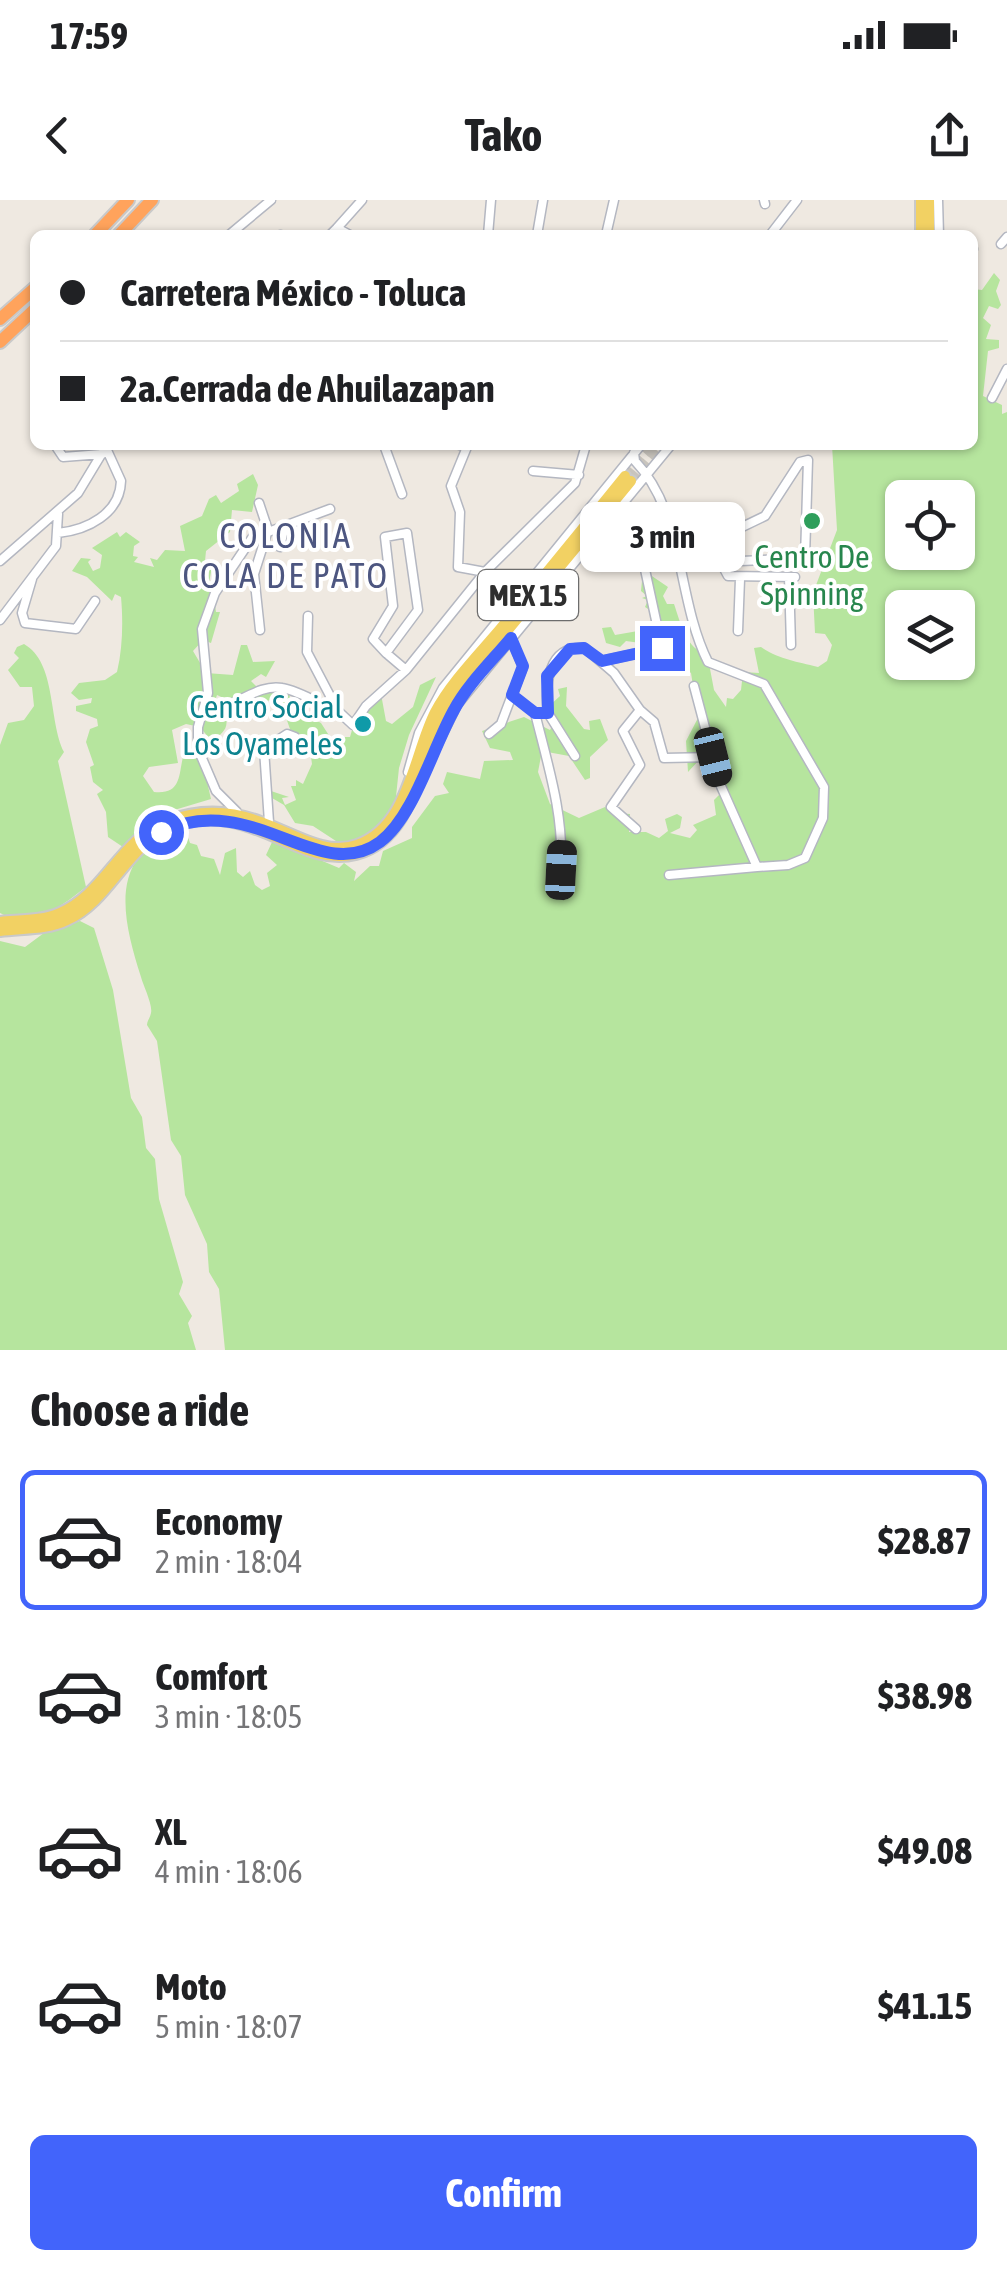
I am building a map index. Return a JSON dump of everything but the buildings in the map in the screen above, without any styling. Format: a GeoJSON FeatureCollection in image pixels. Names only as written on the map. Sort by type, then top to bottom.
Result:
{"type":"FeatureCollection","features":[{"type":"Feature","properties":{"kind":"highway"},"geometry":{"type":"LineString","coordinates":[[100,230],[128,200]]}},
{"type":"Feature","properties":{"kind":"highway"},"geometry":{"type":"LineString","coordinates":[[125,230],[152,200]]}},
{"type":"Feature","properties":{"kind":"highway"},"geometry":{"type":"LineString","coordinates":[[0,318],[30,292]]}},
{"type":"Feature","properties":{"kind":"highway"},"geometry":{"type":"LineString","coordinates":[[0,342],[30,314]]}},
{"type":"Feature","properties":{"kind":"main road"},"geometry":{"type":"LineString","coordinates":[[921,200],[924,230]]}},
{"type":"Feature","properties":{"kind":"main road"},"geometry":{"type":"LineString","coordinates":[[926,230],[929,200]]}},
{"type":"Feature","properties":{"kind":"main road","name":"MEX 15"},"geometry":{"type":"LineString","coordinates":[[0,922],[54,916],[70,908],[127,848],[163,822],[207,811],[237,812],[327,847],[354,846],[378,834],[390,822],[404,794],[446,695],[628,479],[452,702],[393,830],[359,853],[325,854],[234,820],[191,822],[170,828],[142,845],[72,918],[44,927],[0,931]]}},
{"type":"Feature","properties":{"kind":"street"},"geometry":{"type":"LineString","coordinates":[[234,230],[271,200]]}},
{"type":"Feature","properties":{"kind":"street"},"geometry":{"type":"LineString","coordinates":[[334,230],[362,200]]}},
{"type":"Feature","properties":{"kind":"street"},"geometry":{"type":"LineString","coordinates":[[488,230],[491,200]]}},
{"type":"Feature","properties":{"kind":"street"},"geometry":{"type":"LineString","coordinates":[[538,230],[543,200]]}},
{"type":"Feature","properties":{"kind":"street"},"geometry":{"type":"LineString","coordinates":[[607,230],[614,200]]}},
{"type":"Feature","properties":{"kind":"street"},"geometry":{"type":"LineString","coordinates":[[938,200],[940,230]]}},
{"type":"Feature","properties":{"kind":"street"},"geometry":{"type":"LineString","coordinates":[[774,230],[795,202]]}},
{"type":"Feature","properties":{"kind":"street"},"geometry":{"type":"LineString","coordinates":[[992,398],[1007,369]]}},
{"type":"Feature","properties":{"kind":"street"},"geometry":{"type":"LineString","coordinates":[[58,450],[63,457],[100,450]]}},
{"type":"Feature","properties":{"kind":"street"},"geometry":{"type":"LineString","coordinates":[[0,561],[78,493],[104,450]]}},
{"type":"Feature","properties":{"kind":"street"},"geometry":{"type":"LineString","coordinates":[[58,533],[89,526],[116,499],[122,481],[106,450]]}},
{"type":"Feature","properties":{"kind":"street"},"geometry":{"type":"LineString","coordinates":[[386,450],[402,494]]}},
{"type":"Feature","properties":{"kind":"street"},"geometry":{"type":"LineString","coordinates":[[464,450],[452,486],[453,502],[460,512],[458,567],[485,572]]}},
{"type":"Feature","properties":{"kind":"street"},"geometry":{"type":"LineString","coordinates":[[308,616],[307,652],[338,711],[353,725],[366,706],[406,670],[485,572],[580,475],[585,450]]}},
{"type":"Feature","properties":{"kind":"street"},"geometry":{"type":"LineString","coordinates":[[404,794],[419,733],[437,697],[637,450]]}},
{"type":"Feature","properties":{"kind":"street"},"geometry":{"type":"LineString","coordinates":[[415,787],[457,704],[648,472],[661,450]]}},
{"type":"Feature","properties":{"kind":"street"},"geometry":{"type":"LineString","coordinates":[[634,454],[634,461],[648,472],[662,500],[708,662],[722,670],[752,676],[770,692],[824,787],[823,818],[808,853],[797,863],[669,875]]}},
{"type":"Feature","properties":{"kind":"street"},"geometry":{"type":"LineString","coordinates":[[711,542],[765,516],[800,462],[808,460],[805,558],[718,562]]}},
{"type":"Feature","properties":{"kind":"street"},"geometry":{"type":"LineString","coordinates":[[533,471],[580,475]]}},
{"type":"Feature","properties":{"kind":"street"},"geometry":{"type":"LineString","coordinates":[[259,503],[268,530],[254,574],[260,630]]}},
{"type":"Feature","properties":{"kind":"street"},"geometry":{"type":"LineString","coordinates":[[602,661],[662,648],[641,552],[623,503]]}},
{"type":"Feature","properties":{"kind":"street"},"geometry":{"type":"LineString","coordinates":[[237,812],[216,791],[198,750],[198,727],[209,710],[202,629],[230,569],[252,538],[330,508]]}},
{"type":"Feature","properties":{"kind":"street"},"geometry":{"type":"LineString","coordinates":[[0,620],[53,550],[58,514]]}},
{"type":"Feature","properties":{"kind":"street"},"geometry":{"type":"LineString","coordinates":[[280,547],[285,524]]}},
{"type":"Feature","properties":{"kind":"street"},"geometry":{"type":"LineString","coordinates":[[675,551],[681,536],[695,528],[704,529],[728,576],[792,577],[791,645]]}},
{"type":"Feature","properties":{"kind":"street"},"geometry":{"type":"LineString","coordinates":[[386,653],[418,610],[407,533],[384,537],[393,606],[373,639],[386,653],[406,670]]}},
{"type":"Feature","properties":{"kind":"street"},"geometry":{"type":"LineString","coordinates":[[738,630],[740,578]]}},
{"type":"Feature","properties":{"kind":"street"},"geometry":{"type":"LineString","coordinates":[[32,580],[22,612],[26,623],[76,630],[95,602]]}},
{"type":"Feature","properties":{"kind":"street"},"geometry":{"type":"LineString","coordinates":[[489,734],[501,724],[523,666],[511,638]]}},
{"type":"Feature","properties":{"kind":"street"},"geometry":{"type":"LineString","coordinates":[[575,756],[548,713],[547,676],[562,653],[584,648],[625,684],[640,710],[656,724],[664,758],[713,757]]}},
{"type":"Feature","properties":{"kind":"street"},"geometry":{"type":"LineString","coordinates":[[694,686],[736,825],[757,867]]}},
{"type":"Feature","properties":{"kind":"street"},"geometry":{"type":"LineString","coordinates":[[209,710],[282,688],[338,711]]}},
{"type":"Feature","properties":{"kind":"street"},"geometry":{"type":"LineString","coordinates":[[512,695],[535,713],[548,713]]}},
{"type":"Feature","properties":{"kind":"street"},"geometry":{"type":"LineString","coordinates":[[636,829],[611,807],[640,765],[623,731],[640,710]]}},
{"type":"Feature","properties":{"kind":"street"},"geometry":{"type":"LineString","coordinates":[[535,713],[546,772],[561,812],[561,870]]}},
{"type":"Feature","properties":{"kind":"street"},"geometry":{"type":"LineString","coordinates":[[270,822],[264,748],[287,734],[295,737]]}},
{"type":"Feature","properties":{"kind":"green space"},"geometry":{"type":"Polygon","coordinates":[[[994,273],[1000,280],[996,291],[1001,305],[998,309],[989,306],[983,318],[991,325],[986,339],[999,340],[999,348],[988,351],[983,396],[1002,405],[1002,414],[1007,412],[1007,1350],[225,1350],[219,1289],[209,1272],[207,1244],[185,1195],[181,1156],[171,1140],[157,1041],[147,1025],[151,1005],[129,932],[126,889],[131,870],[142,853],[160,839],[185,828],[190,843],[197,845],[201,856],[214,859],[220,875],[225,853],[236,848],[237,872],[243,877],[250,871],[255,885],[262,890],[270,886],[267,873],[277,865],[266,855],[273,840],[339,868],[344,863],[356,872],[354,881],[370,866],[379,866],[383,851],[412,838],[412,827],[435,796],[449,793],[443,784],[447,772],[480,779],[484,761],[513,760],[510,752],[490,748],[482,731],[524,717],[550,730],[554,722],[548,707],[560,696],[558,689],[567,687],[566,706],[584,729],[590,730],[589,721],[600,719],[608,740],[590,757],[590,778],[585,780],[569,756],[542,751],[538,772],[550,804],[579,818],[605,807],[612,813],[630,814],[629,832],[646,832],[659,838],[668,831],[665,819],[677,814],[682,817],[680,828],[670,833],[690,838],[697,830],[693,825],[716,815],[714,800],[722,792],[717,761],[701,758],[688,772],[686,741],[698,718],[691,673],[655,645],[626,641],[620,647],[606,643],[602,628],[611,627],[615,635],[655,628],[653,612],[645,607],[648,600],[642,598],[647,596],[641,591],[643,570],[668,587],[663,596],[667,604],[674,604],[689,642],[707,653],[714,690],[726,707],[727,698],[733,699],[741,690],[743,672],[759,673],[754,648],[818,667],[827,661],[832,645],[825,634],[815,633],[813,593],[837,530],[832,450],[978,450],[978,290],[982,290],[994,273]]]}},
{"type":"Feature","properties":{"kind":"green space"},"geometry":{"type":"Polygon","coordinates":[[[253,474],[258,485],[252,512],[232,510],[230,532],[206,551],[205,561],[212,567],[208,588],[213,592],[216,612],[220,612],[211,643],[203,640],[193,651],[206,673],[233,675],[241,645],[247,645],[253,662],[275,661],[266,677],[261,674],[251,681],[259,689],[289,693],[292,708],[321,723],[330,737],[350,737],[354,723],[381,694],[386,721],[392,724],[413,707],[420,685],[436,677],[409,735],[399,768],[395,806],[368,839],[339,843],[313,826],[295,823],[284,805],[272,798],[271,791],[289,797],[282,798],[285,805],[296,800],[291,786],[296,786],[296,780],[303,784],[312,764],[309,743],[291,732],[282,706],[275,700],[250,702],[240,693],[232,702],[217,695],[213,707],[227,721],[213,743],[200,727],[186,724],[172,730],[178,763],[149,767],[143,776],[154,792],[170,790],[178,781],[184,753],[192,749],[202,760],[211,799],[161,814],[123,847],[108,837],[106,812],[97,794],[103,790],[93,782],[90,767],[94,765],[86,742],[90,729],[98,726],[97,719],[76,711],[76,706],[91,703],[92,698],[79,700],[71,693],[79,683],[105,680],[117,672],[121,597],[115,594],[112,601],[87,577],[72,571],[81,558],[91,559],[88,562],[93,571],[100,568],[102,555],[92,548],[117,532],[120,537],[126,532],[140,542],[134,546],[133,556],[138,557],[134,562],[154,567],[150,558],[157,560],[165,550],[185,551],[180,526],[202,516],[209,499],[216,495],[221,503],[239,491],[237,484],[253,474]]]}},
{"type":"Feature","properties":{"kind":"green space"},"geometry":{"type":"Polygon","coordinates":[[[24,644],[35,653],[47,678],[64,752],[58,761],[86,887],[47,913],[24,919],[0,913],[0,745],[8,723],[24,720],[34,706],[32,687],[20,687],[8,670],[19,658],[14,653],[17,647],[24,644]]]}},
{"type":"Feature","properties":{"kind":"green space"},"geometry":{"type":"Polygon","coordinates":[[[80,921],[94,928],[113,990],[131,1098],[142,1117],[146,1148],[155,1159],[159,1199],[183,1282],[179,1294],[192,1316],[188,1323],[196,1350],[0,1350],[0,941],[25,947],[48,930],[80,921]]]}},
{"type":"Feature","properties":{"kind":"tunnel"},"geometry":{"type":"LineString","coordinates":[[625,476],[648,450]]}},
{"type":"Feature","properties":{"kind":"tunnel"},"geometry":{"type":"LineString","coordinates":[[631,481],[657,450]]}},
{"type":"Feature","properties":{"kind":"place","name":"Centro De Spinning"},"geometry":{"type":"Point","coordinates":[812,521]}},
{"type":"Feature","properties":{"kind":"place","name":"Centro Social Los Oyameles"},"geometry":{"type":"Point","coordinates":[363,724]}},
{"type":"Feature","properties":{"kind":"district","name":"COLONIA COLA DE PATO"},"geometry":{"type":"Point","coordinates":[286,555]}},
{"type":"Feature","properties":{"kind":"route"},"geometry":{"type":"LineString","coordinates":[[161,832],[191,822],[234,820],[325,854],[342,856],[368,850],[393,830],[457,704],[511,638],[523,666],[512,695],[535,713],[548,713],[547,676],[562,653],[580,647],[602,661],[614,655],[657,652],[662,648]]}}]}
